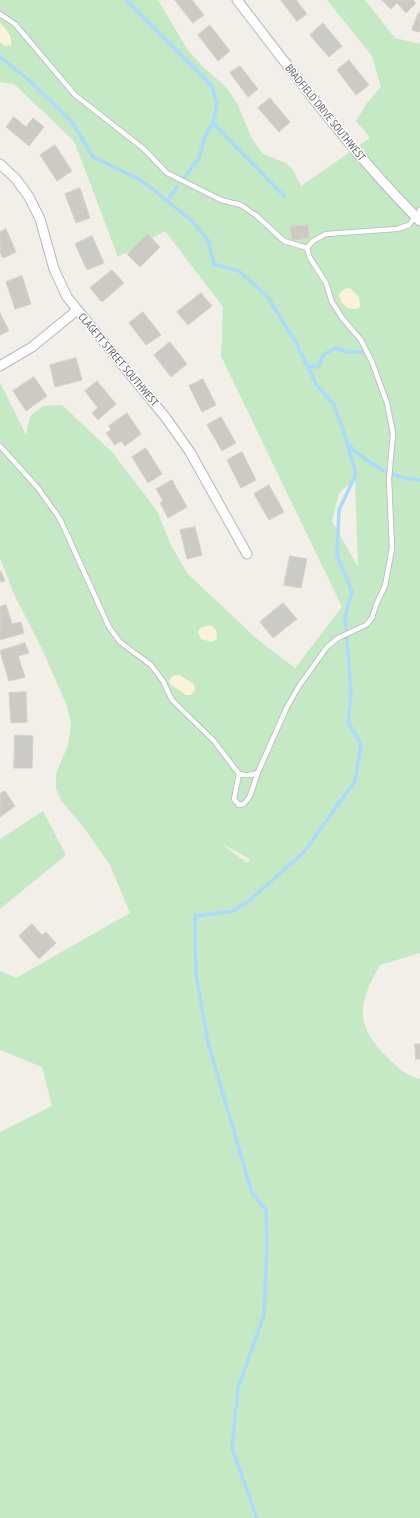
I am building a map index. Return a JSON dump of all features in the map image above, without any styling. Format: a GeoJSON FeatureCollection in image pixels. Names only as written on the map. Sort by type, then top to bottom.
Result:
{"type":"FeatureCollection","features":[{"type":"Feature","properties":{"kind":"street","name":"BRADFIELD DRIVE SOUTHWEST"},"geometry":{"type":"LineString","coordinates":[[237,0],[353,149],[418,215]]}},
{"type":"Feature","properties":{"kind":"street","name":"CLAGETT STREET SOUTHWEST"},"geometry":{"type":"LineString","coordinates":[[0,164],[16,179],[29,197],[40,220],[60,285],[76,311],[166,418],[190,452],[247,554]]}},
{"type":"Feature","properties":{"kind":"street"},"geometry":{"type":"LineString","coordinates":[[0,366],[32,348],[76,311]]}},
{"type":"Feature","properties":{"kind":"lane"},"geometry":{"type":"LineString","coordinates":[[0,14],[15,24],[75,95],[144,149],[167,173],[221,200],[241,205],[257,216],[284,241],[307,248]]}},
{"type":"Feature","properties":{"kind":"lane"},"geometry":{"type":"LineString","coordinates":[[307,248],[313,241],[326,234],[397,229],[409,225],[418,215]]}},
{"type":"Feature","properties":{"kind":"lane"},"geometry":{"type":"LineString","coordinates":[[239,774],[233,795],[234,799],[239,804],[244,804],[250,796],[258,772],[287,707],[299,686],[327,646],[352,630],[366,625],[372,618],[385,586],[392,548],[389,467],[393,433],[387,403],[372,362],[361,340],[343,320],[332,302],[326,283],[310,258],[307,248]]}},
{"type":"Feature","properties":{"kind":"lane"},"geometry":{"type":"LineString","coordinates":[[0,446],[38,488],[60,519],[78,555],[95,600],[109,627],[120,642],[151,665],[163,681],[172,700],[214,741],[239,774],[250,776],[258,772]]}},
{"type":"Feature","properties":{"kind":"green space"},"geometry":{"type":"Polygon","coordinates":[[[0,0],[158,0],[187,49],[204,68],[226,87],[237,103],[252,139],[263,154],[286,163],[293,170],[301,186],[370,138],[356,121],[367,103],[381,87],[372,56],[327,0],[365,0],[395,38],[420,44],[420,953],[380,965],[367,991],[363,1013],[369,1035],[377,1046],[402,1071],[420,1079],[420,1518],[0,1518],[0,1132],[52,1106],[42,1067],[0,1050],[0,971],[16,978],[130,913],[110,865],[82,825],[62,802],[56,789],[56,774],[68,745],[71,723],[67,706],[41,647],[13,592],[0,558],[0,382],[26,435],[30,416],[43,406],[62,405],[113,453],[157,511],[171,545],[187,573],[257,639],[295,668],[342,607],[221,356],[223,307],[165,231],[118,257],[74,141],[14,84],[0,82],[0,0]],[[355,480],[339,493],[332,521],[358,567],[355,480]],[[222,844],[247,863],[250,859],[222,844]]]}},
{"type":"Feature","properties":{"kind":"green space"},"geometry":{"type":"Polygon","coordinates":[[[43,811],[66,855],[0,909],[0,839],[43,811]]]}},
{"type":"Feature","properties":{"kind":"sand"},"geometry":{"type":"Polygon","coordinates":[[[0,23],[5,27],[11,39],[11,45],[6,46],[0,43],[0,23]]]}},
{"type":"Feature","properties":{"kind":"sand"},"geometry":{"type":"Polygon","coordinates":[[[347,288],[351,289],[359,297],[360,307],[353,309],[343,305],[339,294],[347,288]]]}},
{"type":"Feature","properties":{"kind":"sand"},"geometry":{"type":"Polygon","coordinates":[[[210,625],[217,633],[216,640],[212,642],[201,639],[198,632],[200,628],[210,625]]]}},
{"type":"Feature","properties":{"kind":"sand"},"geometry":{"type":"Polygon","coordinates":[[[179,675],[194,684],[195,690],[191,695],[186,695],[170,684],[169,681],[172,676],[179,675]]]}},
{"type":"Feature","properties":{"kind":"building"},"geometry":{"type":"Polygon","coordinates":[[[175,0],[192,0],[204,15],[193,23],[175,0]]]}},
{"type":"Feature","properties":{"kind":"building"},"geometry":{"type":"Polygon","coordinates":[[[281,0],[296,0],[307,14],[297,21],[281,0]]]}},
{"type":"Feature","properties":{"kind":"building"},"geometry":{"type":"Polygon","coordinates":[[[382,0],[413,0],[416,3],[406,13],[397,3],[391,9],[382,0]]]}},
{"type":"Feature","properties":{"kind":"building"},"geometry":{"type":"Polygon","coordinates":[[[419,12],[420,13],[420,32],[412,30],[419,12]]]}},
{"type":"Feature","properties":{"kind":"building"},"geometry":{"type":"Polygon","coordinates":[[[323,23],[342,46],[329,57],[310,35],[323,23]]]}},
{"type":"Feature","properties":{"kind":"building"},"geometry":{"type":"Polygon","coordinates":[[[210,25],[230,51],[218,61],[198,35],[210,25]]]}},
{"type":"Feature","properties":{"kind":"building"},"geometry":{"type":"Polygon","coordinates":[[[349,60],[369,85],[356,95],[337,70],[349,60]]]}},
{"type":"Feature","properties":{"kind":"building"},"geometry":{"type":"Polygon","coordinates":[[[240,66],[258,89],[248,97],[230,73],[240,66]]]}},
{"type":"Feature","properties":{"kind":"building"},"geometry":{"type":"Polygon","coordinates":[[[270,98],[290,122],[279,132],[258,108],[270,98]]]}},
{"type":"Feature","properties":{"kind":"building"},"geometry":{"type":"Polygon","coordinates":[[[14,117],[26,127],[33,118],[44,127],[29,146],[6,127],[14,117]]]}},
{"type":"Feature","properties":{"kind":"building"},"geometry":{"type":"Polygon","coordinates":[[[55,145],[72,171],[57,181],[40,155],[55,145]]]}},
{"type":"Feature","properties":{"kind":"building"},"geometry":{"type":"Polygon","coordinates":[[[80,188],[90,218],[76,223],[65,194],[80,188]]]}},
{"type":"Feature","properties":{"kind":"building"},"geometry":{"type":"Polygon","coordinates":[[[308,225],[309,238],[292,240],[290,227],[308,225]]]}},
{"type":"Feature","properties":{"kind":"building"},"geometry":{"type":"Polygon","coordinates":[[[6,229],[16,252],[3,258],[0,252],[0,232],[6,229]]]}},
{"type":"Feature","properties":{"kind":"building"},"geometry":{"type":"Polygon","coordinates":[[[148,234],[160,247],[140,267],[127,254],[148,234]]]}},
{"type":"Feature","properties":{"kind":"building"},"geometry":{"type":"Polygon","coordinates":[[[92,236],[104,263],[87,270],[75,244],[92,236]]]}},
{"type":"Feature","properties":{"kind":"building"},"geometry":{"type":"Polygon","coordinates":[[[112,270],[124,283],[102,302],[90,288],[112,270]]]}},
{"type":"Feature","properties":{"kind":"building"},"geometry":{"type":"Polygon","coordinates":[[[22,276],[31,304],[15,309],[6,282],[22,276]]]}},
{"type":"Feature","properties":{"kind":"building"},"geometry":{"type":"Polygon","coordinates":[[[201,293],[212,306],[188,325],[177,312],[201,293]]]}},
{"type":"Feature","properties":{"kind":"building"},"geometry":{"type":"Polygon","coordinates":[[[143,312],[161,335],[146,345],[129,323],[143,312]]]}},
{"type":"Feature","properties":{"kind":"building"},"geometry":{"type":"Polygon","coordinates":[[[0,313],[9,331],[0,335],[0,313]]]}},
{"type":"Feature","properties":{"kind":"building"},"geometry":{"type":"Polygon","coordinates":[[[170,342],[187,364],[171,377],[154,355],[170,342]]]}},
{"type":"Feature","properties":{"kind":"building"},"geometry":{"type":"Polygon","coordinates":[[[76,358],[82,380],[55,387],[50,365],[76,358]]]}},
{"type":"Feature","properties":{"kind":"building"},"geometry":{"type":"Polygon","coordinates":[[[34,377],[47,396],[26,411],[13,391],[34,377]]]}},
{"type":"Feature","properties":{"kind":"building"},"geometry":{"type":"Polygon","coordinates":[[[203,379],[216,405],[202,412],[189,386],[203,379]]]}},
{"type":"Feature","properties":{"kind":"building"},"geometry":{"type":"Polygon","coordinates":[[[97,381],[116,404],[98,420],[92,413],[98,408],[85,391],[97,381]]]}},
{"type":"Feature","properties":{"kind":"building"},"geometry":{"type":"Polygon","coordinates":[[[127,413],[141,434],[125,446],[121,441],[115,445],[106,433],[111,430],[109,426],[127,413]]]}},
{"type":"Feature","properties":{"kind":"building"},"geometry":{"type":"Polygon","coordinates":[[[221,417],[236,443],[222,451],[207,425],[221,417]]]}},
{"type":"Feature","properties":{"kind":"building"},"geometry":{"type":"Polygon","coordinates":[[[146,448],[162,474],[148,483],[132,457],[146,448]]]}},
{"type":"Feature","properties":{"kind":"building"},"geometry":{"type":"Polygon","coordinates":[[[242,452],[256,480],[241,488],[227,460],[242,452]]]}},
{"type":"Feature","properties":{"kind":"building"},"geometry":{"type":"Polygon","coordinates":[[[172,480],[187,507],[168,518],[160,503],[163,501],[156,489],[172,480]]]}},
{"type":"Feature","properties":{"kind":"building"},"geometry":{"type":"Polygon","coordinates":[[[269,485],[284,512],[269,520],[254,494],[269,485]]]}},
{"type":"Feature","properties":{"kind":"building"},"geometry":{"type":"Polygon","coordinates":[[[195,527],[202,555],[187,559],[180,530],[195,527]]]}},
{"type":"Feature","properties":{"kind":"building"},"geometry":{"type":"Polygon","coordinates":[[[290,556],[307,559],[301,588],[284,585],[290,556]]]}},
{"type":"Feature","properties":{"kind":"building"},"geometry":{"type":"Polygon","coordinates":[[[1,571],[5,581],[0,582],[0,572],[1,571]]]}},
{"type":"Feature","properties":{"kind":"building"},"geometry":{"type":"Polygon","coordinates":[[[283,603],[297,619],[273,638],[260,622],[283,603]]]}},
{"type":"Feature","properties":{"kind":"building"},"geometry":{"type":"Polygon","coordinates":[[[6,605],[12,624],[21,622],[24,633],[0,640],[0,607],[6,605]]]}},
{"type":"Feature","properties":{"kind":"building"},"geometry":{"type":"Polygon","coordinates":[[[25,643],[29,653],[18,656],[25,677],[9,681],[0,651],[25,643]]]}},
{"type":"Feature","properties":{"kind":"building"},"geometry":{"type":"Polygon","coordinates":[[[26,692],[27,722],[11,723],[9,693],[26,692]]]}},
{"type":"Feature","properties":{"kind":"building"},"geometry":{"type":"Polygon","coordinates":[[[15,735],[33,736],[32,768],[14,768],[15,735]]]}},
{"type":"Feature","properties":{"kind":"building"},"geometry":{"type":"Polygon","coordinates":[[[5,791],[15,806],[0,817],[0,794],[5,791]]]}},
{"type":"Feature","properties":{"kind":"building"},"geometry":{"type":"Polygon","coordinates":[[[32,924],[42,935],[46,932],[56,943],[39,959],[19,936],[32,924]]]}},
{"type":"Feature","properties":{"kind":"building"},"geometry":{"type":"Polygon","coordinates":[[[415,1044],[420,1044],[420,1059],[416,1059],[415,1044]]]}},
{"type":"Feature","properties":{"kind":"waterway"},"geometry":{"type":"LineString","coordinates":[[126,0],[212,86],[217,104],[213,123]]}},
{"type":"Feature","properties":{"kind":"waterway"},"geometry":{"type":"LineString","coordinates":[[0,57],[31,82],[72,122],[93,157],[137,178],[154,190],[192,221],[208,240],[214,264],[239,271],[267,296],[295,341],[317,386],[333,403],[344,432],[356,474],[339,510],[337,555],[352,592],[345,616],[351,694],[348,721],[361,745],[355,781],[304,852],[249,901],[233,911],[195,916],[196,974],[208,1043],[252,1193],[266,1210],[267,1249],[264,1315],[238,1388],[232,1448],[257,1518]]}},
{"type":"Feature","properties":{"kind":"waterway"},"geometry":{"type":"LineString","coordinates":[[184,178],[199,158],[205,136],[213,123],[285,197]]}},
{"type":"Feature","properties":{"kind":"waterway"},"geometry":{"type":"LineString","coordinates":[[167,201],[177,187]]}},
{"type":"Feature","properties":{"kind":"waterway"},"geometry":{"type":"LineString","coordinates":[[309,366],[319,367],[323,355],[335,348],[348,352],[362,352]]}},
{"type":"Feature","properties":{"kind":"waterway"},"geometry":{"type":"LineString","coordinates":[[349,445],[365,459],[385,471],[401,477],[420,480]]}}]}
